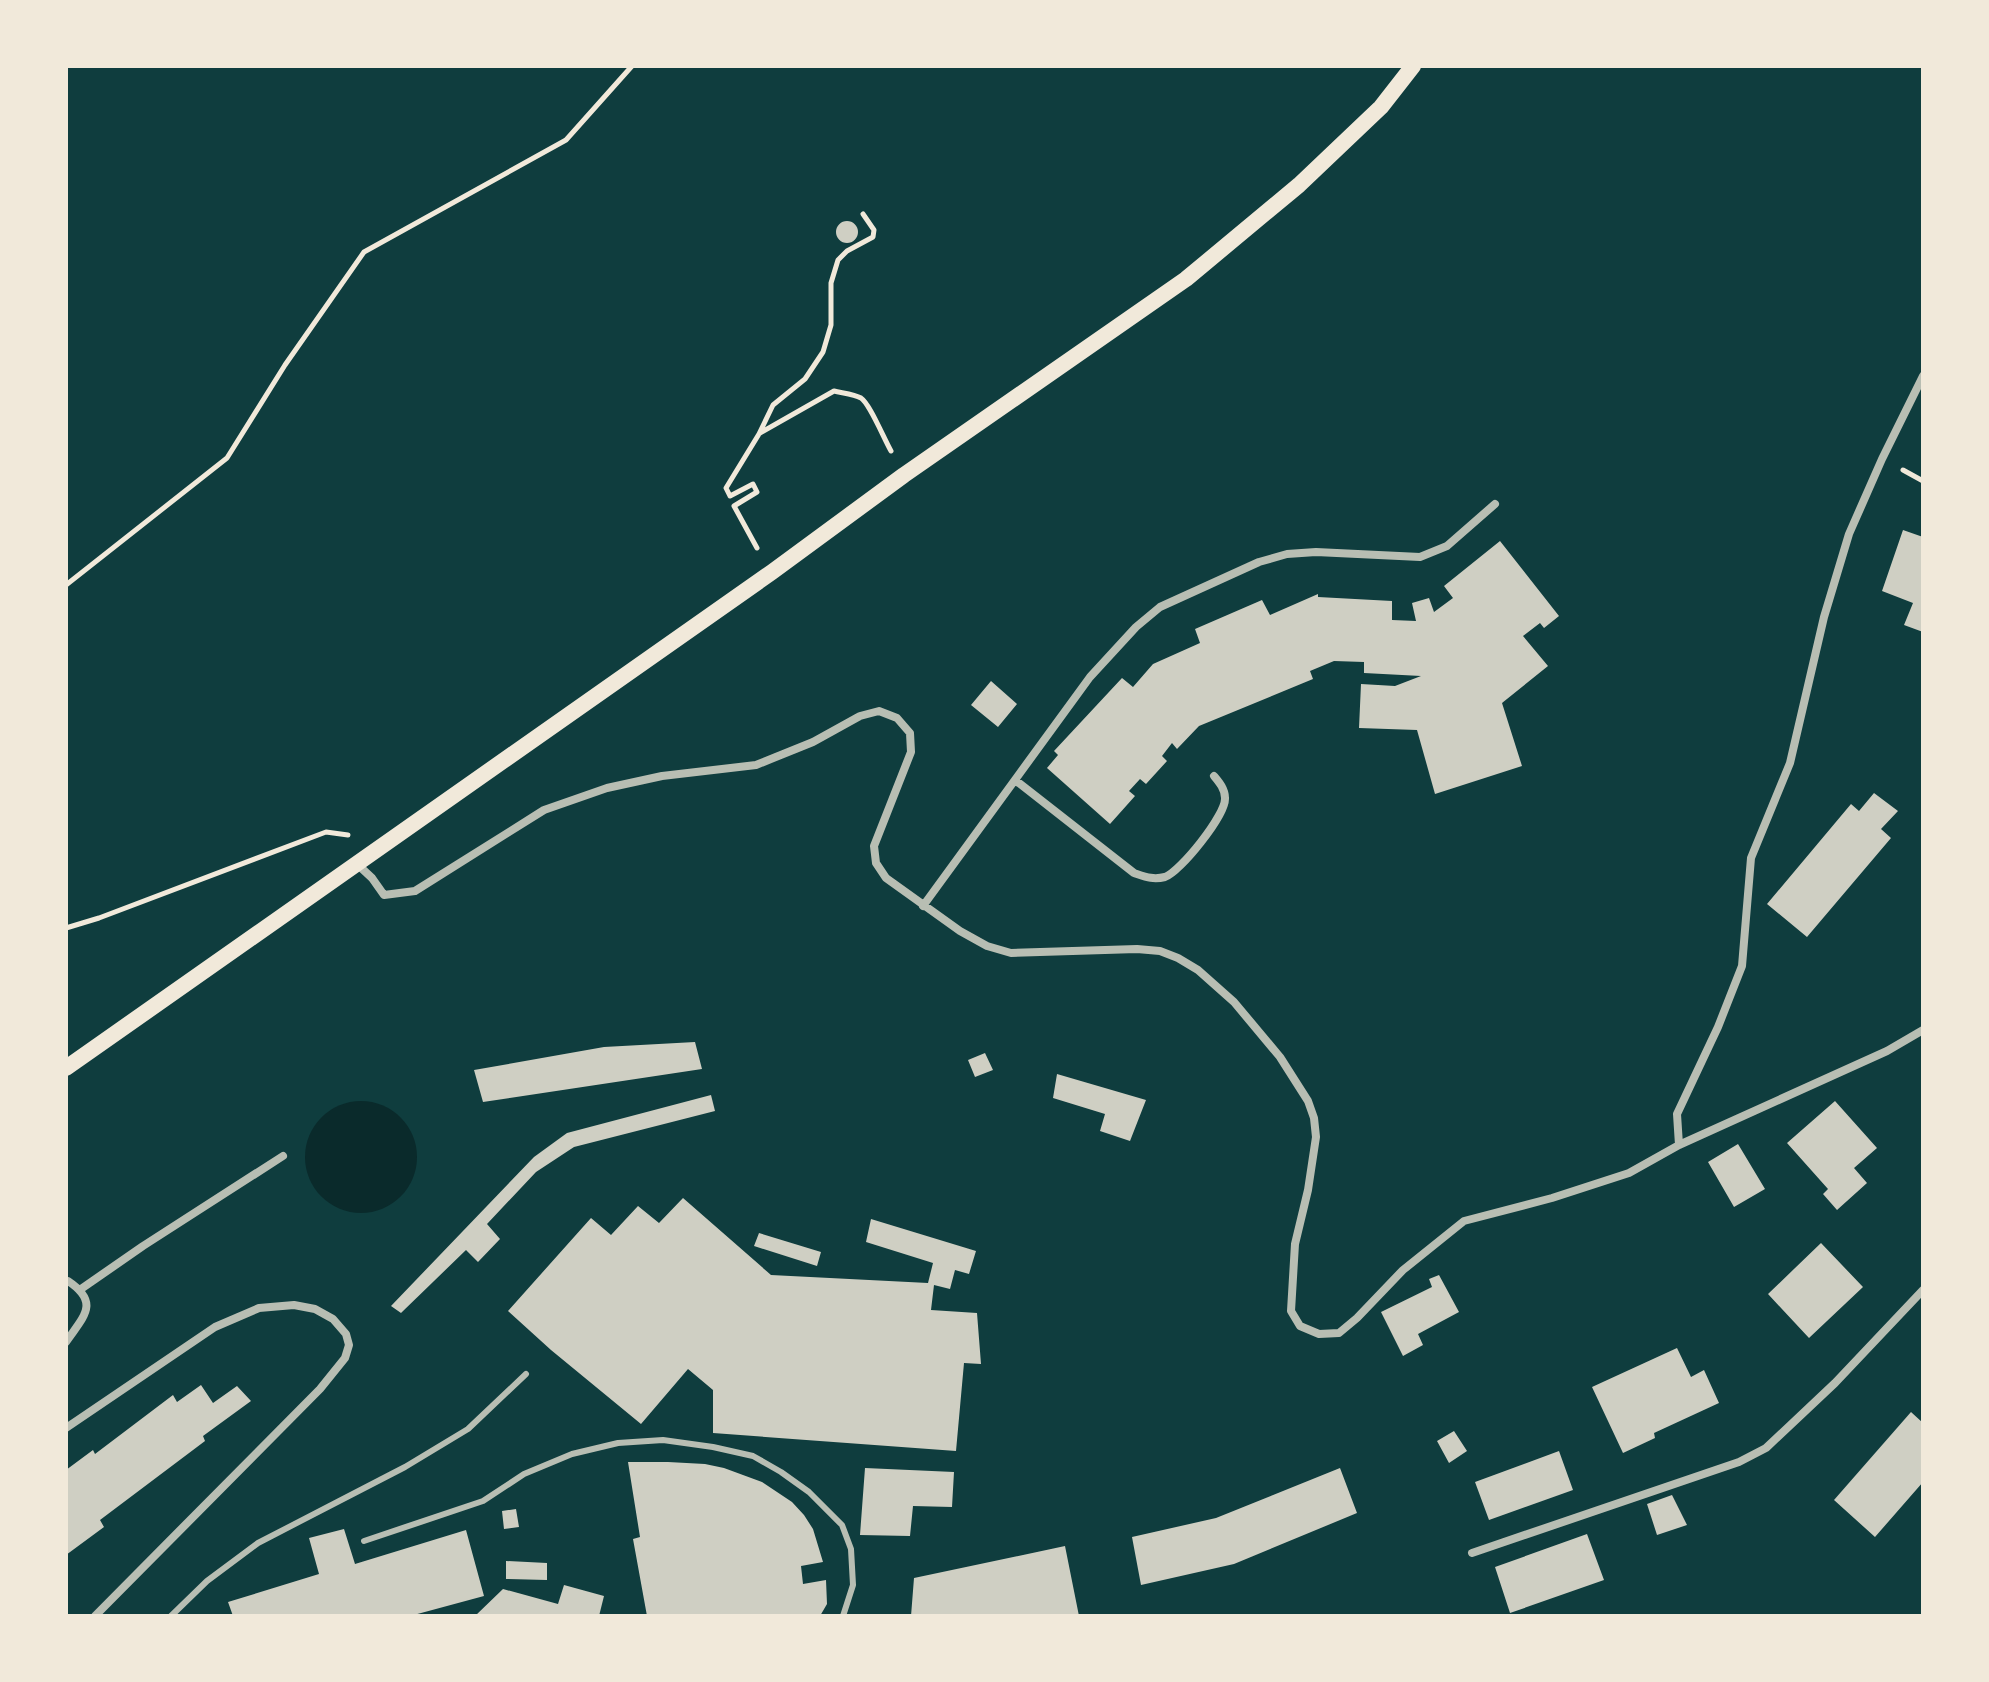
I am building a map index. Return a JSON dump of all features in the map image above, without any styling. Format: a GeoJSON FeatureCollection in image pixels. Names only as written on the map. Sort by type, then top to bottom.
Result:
{"type":"FeatureCollection","features":[{"type":"Feature","properties":{"kind":"main road"},"geometry":{"type":"LineString","coordinates":[[66,1068],[1186,279],[1299,185],[1381,107],[1413,66]]}},
{"type":"Feature","properties":{"kind":"street"},"geometry":{"type":"LineString","coordinates":[[1679,1145],[1677,1114],[1718,1027],[1742,966],[1751,858],[1790,763],[1824,617],[1849,534],[1923,376]]}},
{"type":"Feature","properties":{"kind":"street"},"geometry":{"type":"LineString","coordinates":[[923,906],[1090,677],[1136,627],[1160,607],[1259,562],[1287,554],[1316,552],[1420,557],[1447,546],[1495,504]]}},
{"type":"Feature","properties":{"kind":"street"},"geometry":{"type":"LineString","coordinates":[[356,863],[384,895],[415,891],[544,810],[607,788],[662,776],[756,765],[813,742],[860,716],[879,711],[897,718],[910,733],[911,752],[874,846],[876,863],[886,878],[960,931],[987,946],[1011,953],[1137,949],[1160,951],[1178,958],[1198,970],[1234,1002],[1280,1057],[1308,1101],[1314,1118],[1316,1137],[1295,1244],[1291,1311],[1300,1326],[1319,1334],[1339,1333],[1403,1270],[1464,1221],[1552,1198],[1629,1173],[1679,1145],[1887,1051],[1923,1030]]}},
{"type":"Feature","properties":{"kind":"street"},"geometry":{"type":"LineString","coordinates":[[1015,780],[1134,873],[1152,880],[1169,876],[1185,861],[1221,814],[1225,798],[1221,784],[1214,776]]}},
{"type":"Feature","properties":{"kind":"street"},"geometry":{"type":"LineString","coordinates":[[81,1289],[283,1156]]}},
{"type":"Feature","properties":{"kind":"street"},"geometry":{"type":"LineString","coordinates":[[66,1282],[81,1289],[87,1300],[87,1310],[66,1342]]}},
{"type":"Feature","properties":{"kind":"street"},"geometry":{"type":"LineString","coordinates":[[1472,1553],[1739,1462],[1766,1448],[1835,1383],[1923,1290]]}},
{"type":"Feature","properties":{"kind":"street"},"geometry":{"type":"LineString","coordinates":[[66,1428],[215,1327],[259,1308],[294,1305],[315,1309],[333,1319],[346,1334],[349,1345],[345,1358],[320,1389],[95,1616]]}},
{"type":"Feature","properties":{"kind":"lane"},"geometry":{"type":"LineString","coordinates":[[171,1616],[207,1581],[258,1543],[405,1467],[468,1429],[526,1374]]}},
{"type":"Feature","properties":{"kind":"lane"},"geometry":{"type":"LineString","coordinates":[[364,1541],[483,1501],[524,1474],[572,1454],[618,1443],[663,1440],[713,1447],[753,1456],[781,1472],[809,1492],[842,1525],[851,1549],[853,1585],[843,1616]]}},
{"type":"Feature","properties":{"kind":"path"},"geometry":{"type":"LineString","coordinates":[[66,585],[227,458],[285,365],[364,252],[566,140],[632,66]]}},
{"type":"Feature","properties":{"kind":"path"},"geometry":{"type":"LineString","coordinates":[[772,572],[734,506],[757,492],[753,484],[730,496],[726,488],[773,405],[805,379],[823,352],[831,325],[831,283],[838,260],[847,251],[873,237],[874,230],[863,214]]}},
{"type":"Feature","properties":{"kind":"path"},"geometry":{"type":"LineString","coordinates":[[759,434],[834,391],[860,397],[872,411],[877,427],[904,475]]}},
{"type":"Feature","properties":{"kind":"path"},"geometry":{"type":"LineString","coordinates":[[66,928],[326,832],[390,839]]}},
{"type":"Feature","properties":{"kind":"water"},"geometry":{"type":"Polygon","coordinates":[[[361,1101],[382,1106],[400,1118],[412,1136],[417,1157],[412,1178],[400,1196],[382,1208],[361,1213],[340,1208],[322,1196],[310,1178],[305,1157],[310,1136],[322,1118],[340,1106],[361,1101]]]}},
{"type":"Feature","properties":{"kind":"building"},"geometry":{"type":"Polygon","coordinates":[[[847,221],[858,232],[847,243],[836,232],[847,221]]]}},
{"type":"Feature","properties":{"kind":"building"},"geometry":{"type":"Polygon","coordinates":[[[1903,530],[1923,537],[1923,632],[1904,625],[1913,603],[1882,591],[1903,530]]]}},
{"type":"Feature","properties":{"kind":"building"},"geometry":{"type":"Polygon","coordinates":[[[1500,541],[1559,616],[1544,628],[1540,623],[1523,636],[1548,666],[1502,703],[1522,766],[1435,794],[1417,730],[1359,728],[1361,684],[1395,686],[1421,676],[1364,673],[1364,662],[1334,661],[1310,671],[1313,679],[1199,726],[1177,749],[1172,743],[1162,756],[1167,761],[1146,784],[1140,779],[1129,791],[1135,796],[1110,824],[1047,768],[1058,755],[1054,751],[1122,678],[1133,687],[1153,664],[1200,643],[1195,629],[1262,600],[1270,615],[1318,594],[1318,597],[1392,601],[1392,620],[1416,621],[1412,603],[1429,598],[1434,612],[1453,598],[1444,586],[1500,541]]]}},
{"type":"Feature","properties":{"kind":"building"},"geometry":{"type":"Polygon","coordinates":[[[991,681],[1017,704],[998,727],[971,705],[991,681]]]}},
{"type":"Feature","properties":{"kind":"building"},"geometry":{"type":"Polygon","coordinates":[[[1874,793],[1898,811],[1881,829],[1891,838],[1807,937],[1767,904],[1851,804],[1859,811],[1874,793]]]}},
{"type":"Feature","properties":{"kind":"building"},"geometry":{"type":"Polygon","coordinates":[[[695,1042],[702,1069],[483,1102],[474,1070],[604,1047],[695,1042]]]}},
{"type":"Feature","properties":{"kind":"building"},"geometry":{"type":"Polygon","coordinates":[[[985,1053],[993,1070],[975,1077],[968,1060],[985,1053]]]}},
{"type":"Feature","properties":{"kind":"building"},"geometry":{"type":"Polygon","coordinates":[[[1057,1074],[1146,1100],[1130,1141],[1100,1131],[1105,1114],[1053,1098],[1057,1074]]]}},
{"type":"Feature","properties":{"kind":"building"},"geometry":{"type":"Polygon","coordinates":[[[711,1095],[715,1111],[574,1147],[536,1172],[487,1224],[500,1239],[478,1262],[466,1250],[401,1313],[391,1306],[534,1157],[567,1133],[711,1095]]]}},
{"type":"Feature","properties":{"kind":"building"},"geometry":{"type":"Polygon","coordinates":[[[1835,1101],[1877,1148],[1854,1168],[1867,1183],[1837,1210],[1823,1194],[1828,1189],[1787,1143],[1835,1101]]]}},
{"type":"Feature","properties":{"kind":"building"},"geometry":{"type":"Polygon","coordinates":[[[1738,1144],[1765,1189],[1734,1207],[1708,1162],[1738,1144]]]}},
{"type":"Feature","properties":{"kind":"building"},"geometry":{"type":"Polygon","coordinates":[[[683,1198],[771,1275],[928,1283],[933,1263],[866,1242],[871,1219],[976,1251],[969,1274],[955,1270],[950,1289],[934,1285],[931,1310],[977,1313],[981,1364],[964,1363],[956,1451],[713,1433],[713,1390],[688,1369],[641,1424],[508,1311],[591,1218],[611,1235],[638,1206],[659,1223],[683,1198]]]}},
{"type":"Feature","properties":{"kind":"building"},"geometry":{"type":"Polygon","coordinates":[[[759,1233],[821,1252],[817,1266],[754,1246],[759,1233]]]}},
{"type":"Feature","properties":{"kind":"building"},"geometry":{"type":"Polygon","coordinates":[[[1821,1243],[1863,1287],[1809,1338],[1768,1294],[1821,1243]]]}},
{"type":"Feature","properties":{"kind":"building"},"geometry":{"type":"Polygon","coordinates":[[[1439,1275],[1459,1312],[1418,1334],[1423,1345],[1403,1356],[1381,1312],[1432,1287],[1429,1279],[1439,1275]]]}},
{"type":"Feature","properties":{"kind":"building"},"geometry":{"type":"Polygon","coordinates":[[[1677,1348],[1691,1377],[1704,1370],[1719,1403],[1654,1433],[1655,1438],[1623,1453],[1592,1387],[1677,1348]]]}},
{"type":"Feature","properties":{"kind":"building"},"geometry":{"type":"Polygon","coordinates":[[[201,1385],[213,1403],[237,1386],[251,1401],[203,1436],[205,1441],[100,1520],[104,1527],[66,1555],[66,1470],[93,1450],[95,1454],[173,1395],[177,1402],[201,1385]]]}},
{"type":"Feature","properties":{"kind":"building"},"geometry":{"type":"Polygon","coordinates":[[[1911,1412],[1923,1423],[1923,1482],[1875,1537],[1834,1500],[1911,1412]]]}},
{"type":"Feature","properties":{"kind":"building"},"geometry":{"type":"Polygon","coordinates":[[[1454,1431],[1467,1451],[1449,1463],[1437,1441],[1454,1431]]]}},
{"type":"Feature","properties":{"kind":"building"},"geometry":{"type":"Polygon","coordinates":[[[1559,1451],[1573,1490],[1489,1520],[1475,1482],[1559,1451]]]}},
{"type":"Feature","properties":{"kind":"building"},"geometry":{"type":"Polygon","coordinates":[[[628,1462],[705,1464],[724,1468],[762,1482],[792,1502],[813,1529],[823,1562],[801,1566],[803,1584],[826,1580],[827,1604],[820,1616],[647,1616],[633,1539],[640,1537],[628,1462]]]}},
{"type":"Feature","properties":{"kind":"building"},"geometry":{"type":"Polygon","coordinates":[[[865,1468],[954,1472],[952,1507],[913,1506],[910,1536],[860,1535],[865,1468]]]}},
{"type":"Feature","properties":{"kind":"building"},"geometry":{"type":"Polygon","coordinates":[[[1340,1468],[1357,1513],[1234,1564],[1141,1585],[1132,1537],[1216,1518],[1340,1468]]]}},
{"type":"Feature","properties":{"kind":"building"},"geometry":{"type":"Polygon","coordinates":[[[1672,1495],[1687,1525],[1657,1535],[1647,1504],[1672,1495]]]}},
{"type":"Feature","properties":{"kind":"building"},"geometry":{"type":"Polygon","coordinates":[[[516,1509],[519,1527],[504,1529],[502,1511],[516,1509]]]}},
{"type":"Feature","properties":{"kind":"building"},"geometry":{"type":"Polygon","coordinates":[[[344,1529],[355,1564],[466,1530],[484,1596],[410,1616],[233,1616],[228,1602],[319,1574],[309,1538],[344,1529]]]}},
{"type":"Feature","properties":{"kind":"building"},"geometry":{"type":"Polygon","coordinates":[[[1587,1534],[1604,1580],[1510,1613],[1495,1567],[1587,1534]]]}},
{"type":"Feature","properties":{"kind":"building"},"geometry":{"type":"Polygon","coordinates":[[[1065,1546],[1079,1616],[911,1616],[914,1578],[1065,1546]]]}},
{"type":"Feature","properties":{"kind":"building"},"geometry":{"type":"Polygon","coordinates":[[[506,1561],[547,1563],[547,1580],[506,1579],[506,1561]]]}},
{"type":"Feature","properties":{"kind":"building"},"geometry":{"type":"Polygon","coordinates":[[[564,1585],[604,1596],[599,1616],[475,1616],[503,1589],[558,1604],[564,1585]]]}}]}
